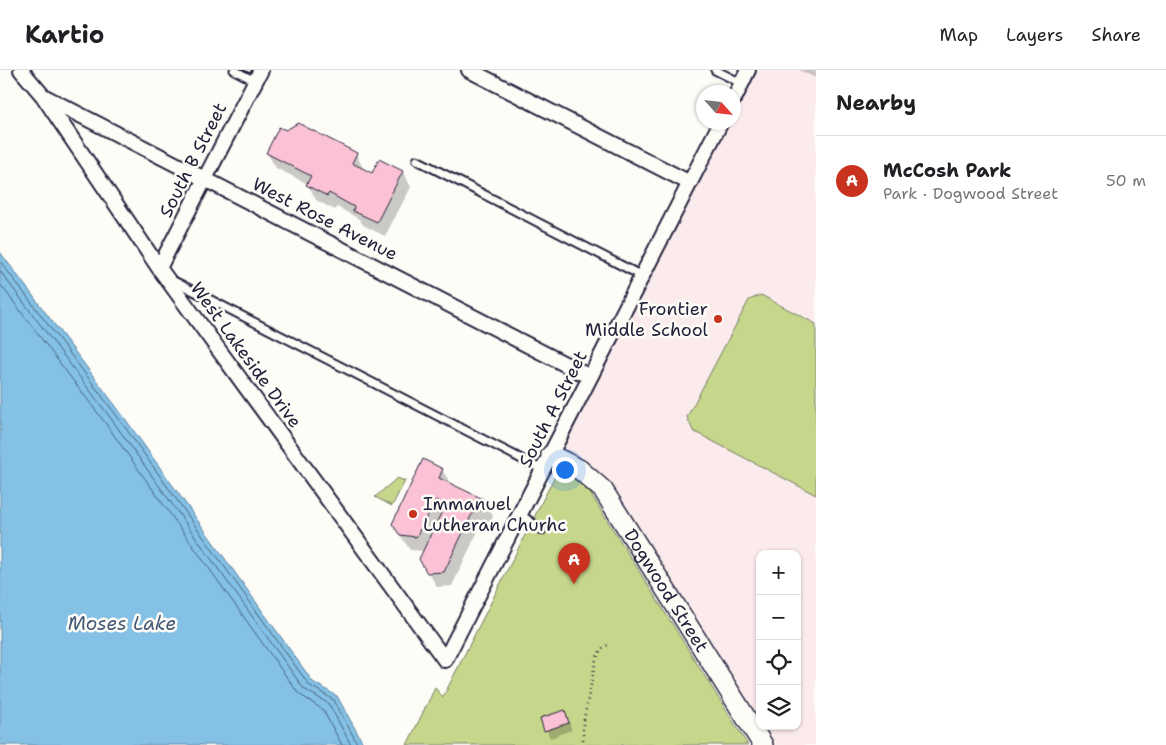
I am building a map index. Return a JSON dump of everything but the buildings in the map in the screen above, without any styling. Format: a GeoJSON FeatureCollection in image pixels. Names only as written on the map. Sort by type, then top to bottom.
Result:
{"type":"FeatureCollection","features":[{"type":"Feature","properties":{"kind":"street","name":"West Lakeside Drive"},"geometry":{"type":"LineString","coordinates":[[21,70],[43,96],[162,272],[445,660]]}},
{"type":"Feature","properties":{"kind":"street"},"geometry":{"type":"LineString","coordinates":[[469,70],[690,183]]}},
{"type":"Feature","properties":{"kind":"street"},"geometry":{"type":"LineString","coordinates":[[741,83],[748,70]]}},
{"type":"Feature","properties":{"kind":"street","name":"South B Street"},"geometry":{"type":"LineString","coordinates":[[162,272],[205,178],[258,76]]}},
{"type":"Feature","properties":{"kind":"street","name":"West Rose Avenue"},"geometry":{"type":"LineString","coordinates":[[43,96],[590,377]]}},
{"type":"Feature","properties":{"kind":"street","name":"South A Street"},"geometry":{"type":"LineString","coordinates":[[445,660],[717,130]]}},
{"type":"Feature","properties":{"kind":"street","name":"Dogwood Street"},"geometry":{"type":"LineString","coordinates":[[547,462],[592,478],[613,503],[763,745]]}},
{"type":"Feature","properties":{"kind":"lane"},"geometry":{"type":"LineString","coordinates":[[234,70],[258,76]]}},
{"type":"Feature","properties":{"kind":"lane"},"geometry":{"type":"LineString","coordinates":[[716,70],[741,83]]}},
{"type":"Feature","properties":{"kind":"lane"},"geometry":{"type":"LineString","coordinates":[[417,160],[642,276]]}},
{"type":"Feature","properties":{"kind":"lane"},"geometry":{"type":"LineString","coordinates":[[162,272],[547,462]]}},
{"type":"Feature","properties":{"kind":"lane"},"geometry":{"type":"LineString","coordinates":[[520,514],[542,530]]}},
{"type":"Feature","properties":{"kind":"path"},"geometry":{"type":"LineString","coordinates":[[583,745],[583,724],[596,659],[601,649],[608,645]]}},
{"type":"Feature","properties":{"kind":"shaded area","name":"Frontier Middle School"},"geometry":{"type":"Polygon","coordinates":[[[748,70],[806,70],[816,75],[816,745],[764,745],[613,503],[551,455],[717,130],[741,130],[741,85],[748,70]]]}},
{"type":"Feature","properties":{"kind":"green space"},"geometry":{"type":"Polygon","coordinates":[[[761,295],[816,324],[816,495],[693,431],[687,417],[749,300],[761,295]]]}},
{"type":"Feature","properties":{"kind":"green space"},"geometry":{"type":"Polygon","coordinates":[[[557,472],[582,480],[748,745],[407,745],[435,688],[443,697],[557,472]]]}},
{"type":"Feature","properties":{"kind":"green space"},"geometry":{"type":"Polygon","coordinates":[[[397,478],[405,481],[392,506],[375,497],[397,478]]]}},
{"type":"Feature","properties":{"kind":"water","name":"Moses Lake"},"geometry":{"type":"Polygon","coordinates":[[[0,252],[121,413],[313,682],[337,696],[364,745],[0,745],[0,252]]]}},
{"type":"Feature","properties":{"kind":"place","name":"Frontier Middle School"},"geometry":{"type":"Point","coordinates":[718,319]}},
{"type":"Feature","properties":{"kind":"place","name":"Immanuel Lutheran Churhc"},"geometry":{"type":"Point","coordinates":[413,514]}},
{"type":"Feature","properties":{"kind":"place","name":"McCosh Park"},"geometry":{"type":"Point","coordinates":[574,584]}}]}
